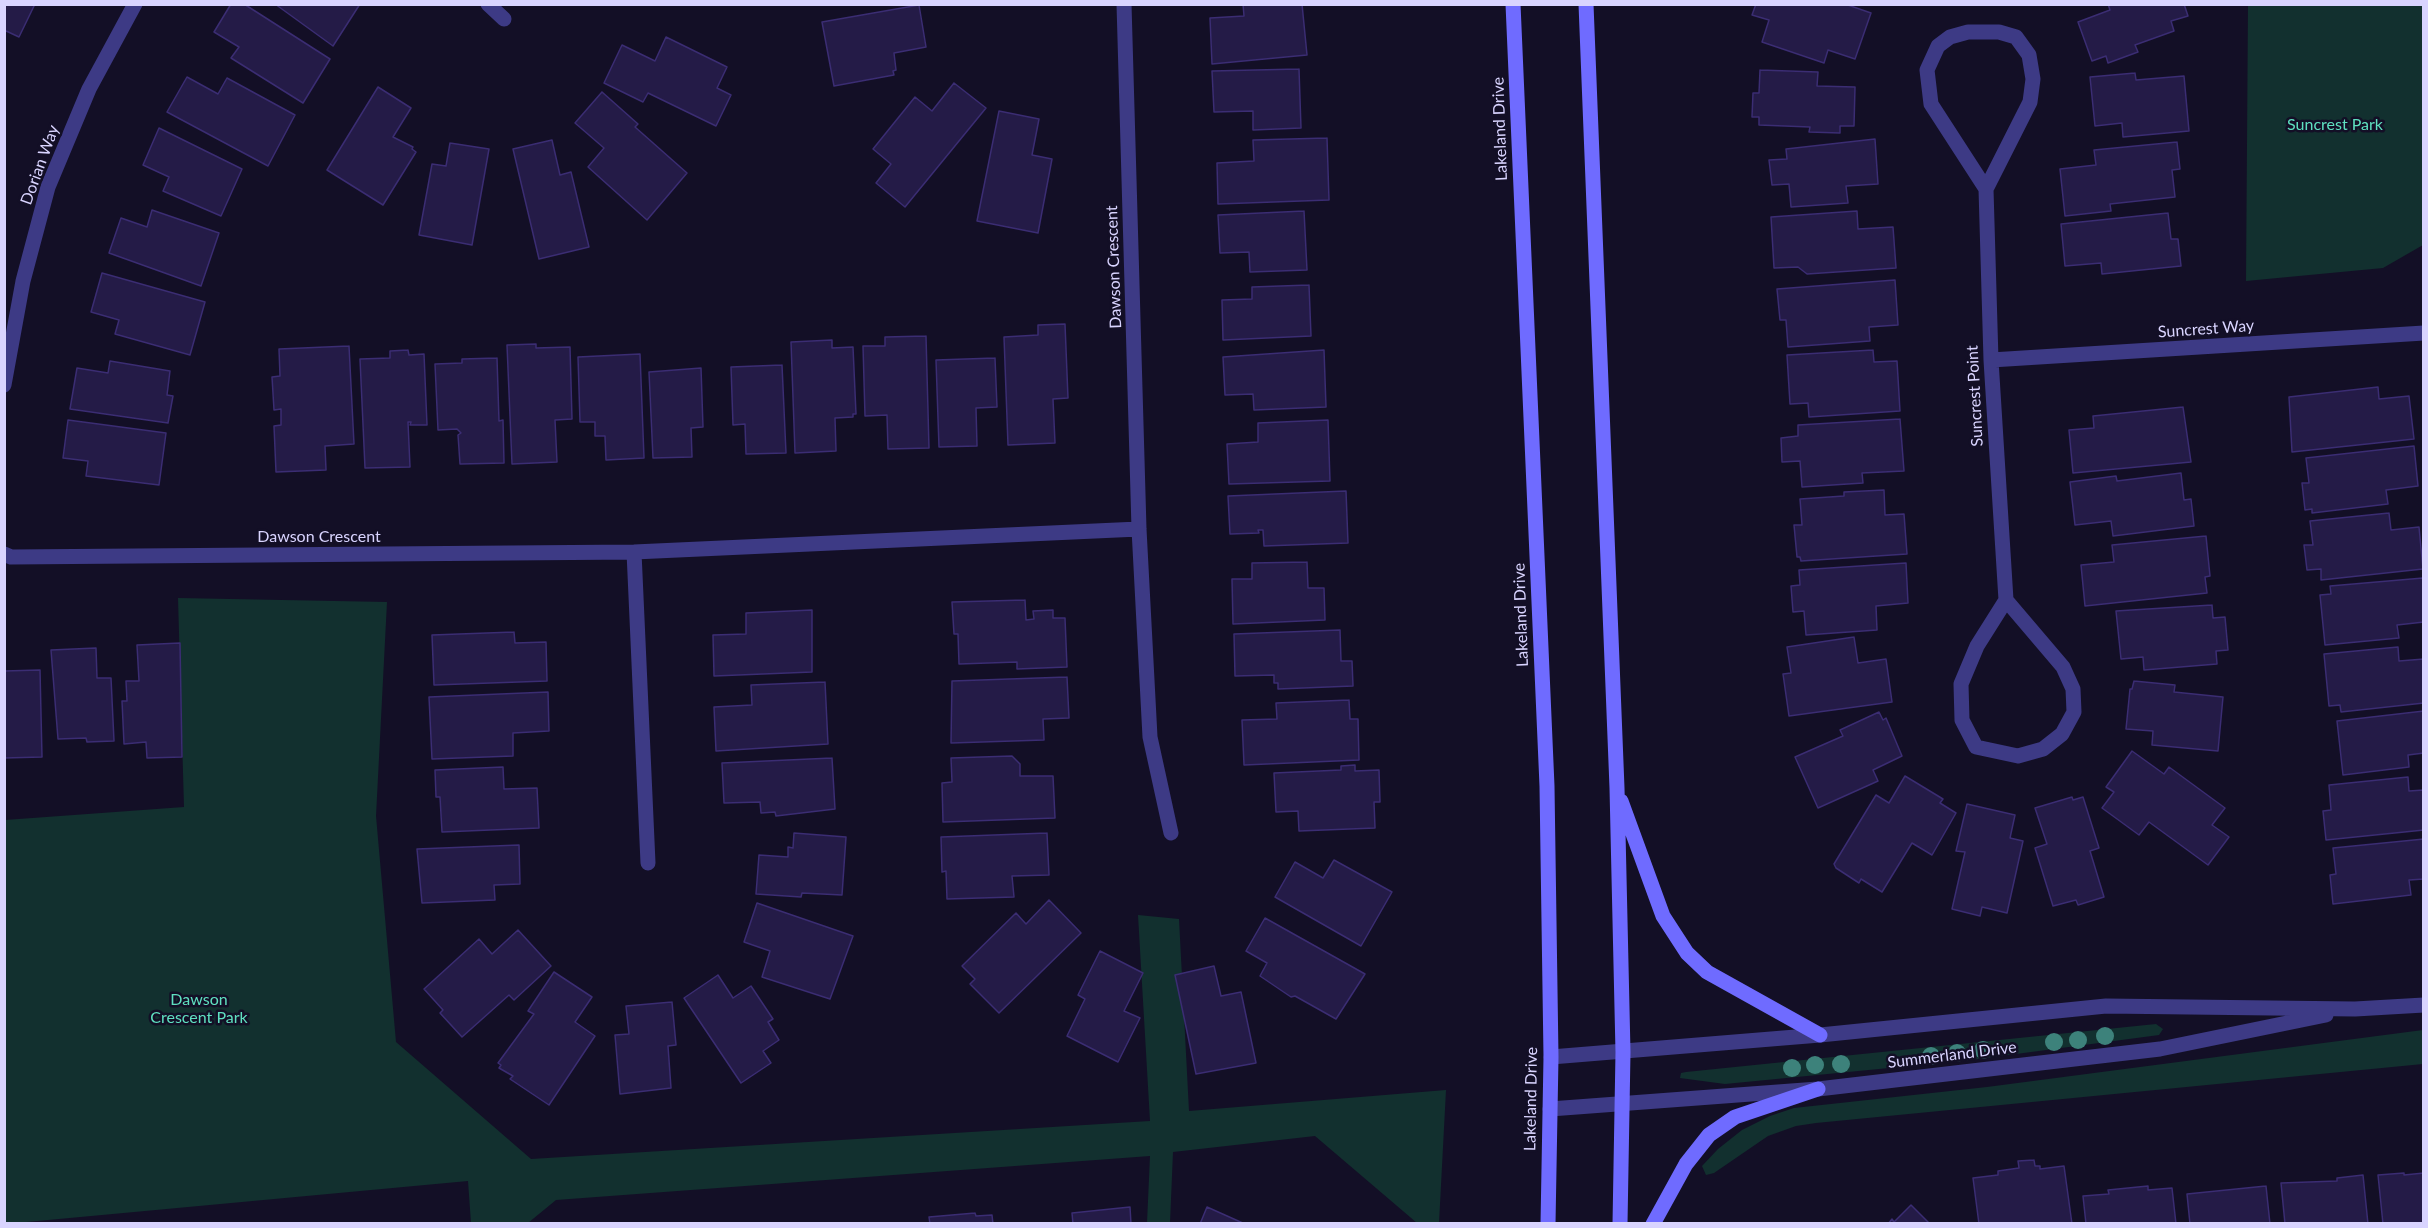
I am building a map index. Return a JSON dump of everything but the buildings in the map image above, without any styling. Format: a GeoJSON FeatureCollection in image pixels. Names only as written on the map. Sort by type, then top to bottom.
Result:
{"type":"FeatureCollection","features":[{"type":"Feature","properties":{"kind":"main road","name":"Lakeland Drive"},"geometry":{"type":"LineString","coordinates":[[1513,4],[1547,786],[1551,1057],[1548,1224]]}},
{"type":"Feature","properties":{"kind":"main road"},"geometry":{"type":"LineString","coordinates":[[1586,4],[1617,788],[1623,1052],[1620,1224]]}},
{"type":"Feature","properties":{"kind":"main road"},"geometry":{"type":"LineString","coordinates":[[1617,788],[1663,916],[1687,953],[1707,972],[1820,1035]]}},
{"type":"Feature","properties":{"kind":"main road"},"geometry":{"type":"LineString","coordinates":[[1653,1224],[1686,1164],[1709,1136],[1735,1117],[1818,1089]]}},
{"type":"Feature","properties":{"kind":"street","name":"Dorian Way"},"geometry":{"type":"LineString","coordinates":[[4,385],[23,281],[48,187],[88,89],[135,4]]}},
{"type":"Feature","properties":{"kind":"street"},"geometry":{"type":"LineString","coordinates":[[488,4],[504,19]]}},
{"type":"Feature","properties":{"kind":"street","name":"Dawson Crescent"},"geometry":{"type":"LineString","coordinates":[[1124,4],[1139,529],[1150,737],[1171,833]]}},
{"type":"Feature","properties":{"kind":"street","name":"Suncrest Point"},"geometry":{"type":"LineString","coordinates":[[1986,189],[1931,104],[1927,70],[1938,46],[1950,37],[1968,32],[1999,32],[2016,37],[2029,55],[2034,79],[2030,102],[1986,189],[1991,360],[2006,600]]}},
{"type":"Feature","properties":{"kind":"street","name":"Suncrest Way"},"geometry":{"type":"LineString","coordinates":[[1991,360],[2424,333]]}},
{"type":"Feature","properties":{"kind":"street","name":"Dawson Crescent"},"geometry":{"type":"LineString","coordinates":[[4,554],[11,557],[634,552],[1139,529]]}},
{"type":"Feature","properties":{"kind":"street"},"geometry":{"type":"LineString","coordinates":[[634,552],[648,863]]}},
{"type":"Feature","properties":{"kind":"street"},"geometry":{"type":"LineString","coordinates":[[2006,600],[2063,667],[2073,689],[2074,712],[2062,734],[2043,749],[2018,756],[1976,747],[1962,720],[1961,684],[1977,646],[2006,600]]}},
{"type":"Feature","properties":{"kind":"street","name":"Summerland Drive"},"geometry":{"type":"LineString","coordinates":[[1551,1057],[1820,1035],[2106,1006],[2355,1010],[2424,1005]]}},
{"type":"Feature","properties":{"kind":"street","name":"Summerland Drive"},"geometry":{"type":"LineString","coordinates":[[1550,1108],[1818,1089],[2160,1049],[2355,1010]]}},
{"type":"Feature","properties":{"kind":"green space","name":"Suncrest Park"},"geometry":{"type":"Polygon","coordinates":[[[2248,5],[2423,5],[2423,245],[2383,268],[2246,281],[2248,5]]]}},
{"type":"Feature","properties":{"kind":"green space","name":"Dawson Crescent Park"},"geometry":{"type":"Polygon","coordinates":[[[178,598],[387,602],[376,816],[396,1042],[531,1159],[1150,1121],[1138,915],[1179,919],[1189,1111],[1446,1090],[1439,1223],[1417,1223],[1315,1136],[1173,1152],[1170,1223],[1147,1223],[1150,1156],[556,1200],[528,1223],[471,1223],[468,1181],[5,1224],[5,820],[184,807],[178,598]]]}},
{"type":"Feature","properties":{"kind":"green space"},"geometry":{"type":"Polygon","coordinates":[[[2156,1024],[2163,1029],[2159,1035],[1971,1060],[1725,1084],[1680,1078],[1681,1073],[1686,1072],[2156,1024]]]}},
{"type":"Feature","properties":{"kind":"green space"},"geometry":{"type":"Polygon","coordinates":[[[2423,1030],[2423,1064],[1816,1123],[1796,1126],[1768,1136],[1714,1173],[1706,1175],[1702,1166],[1718,1149],[1742,1130],[1770,1116],[1794,1108],[1987,1087],[2423,1030]]]}}]}
